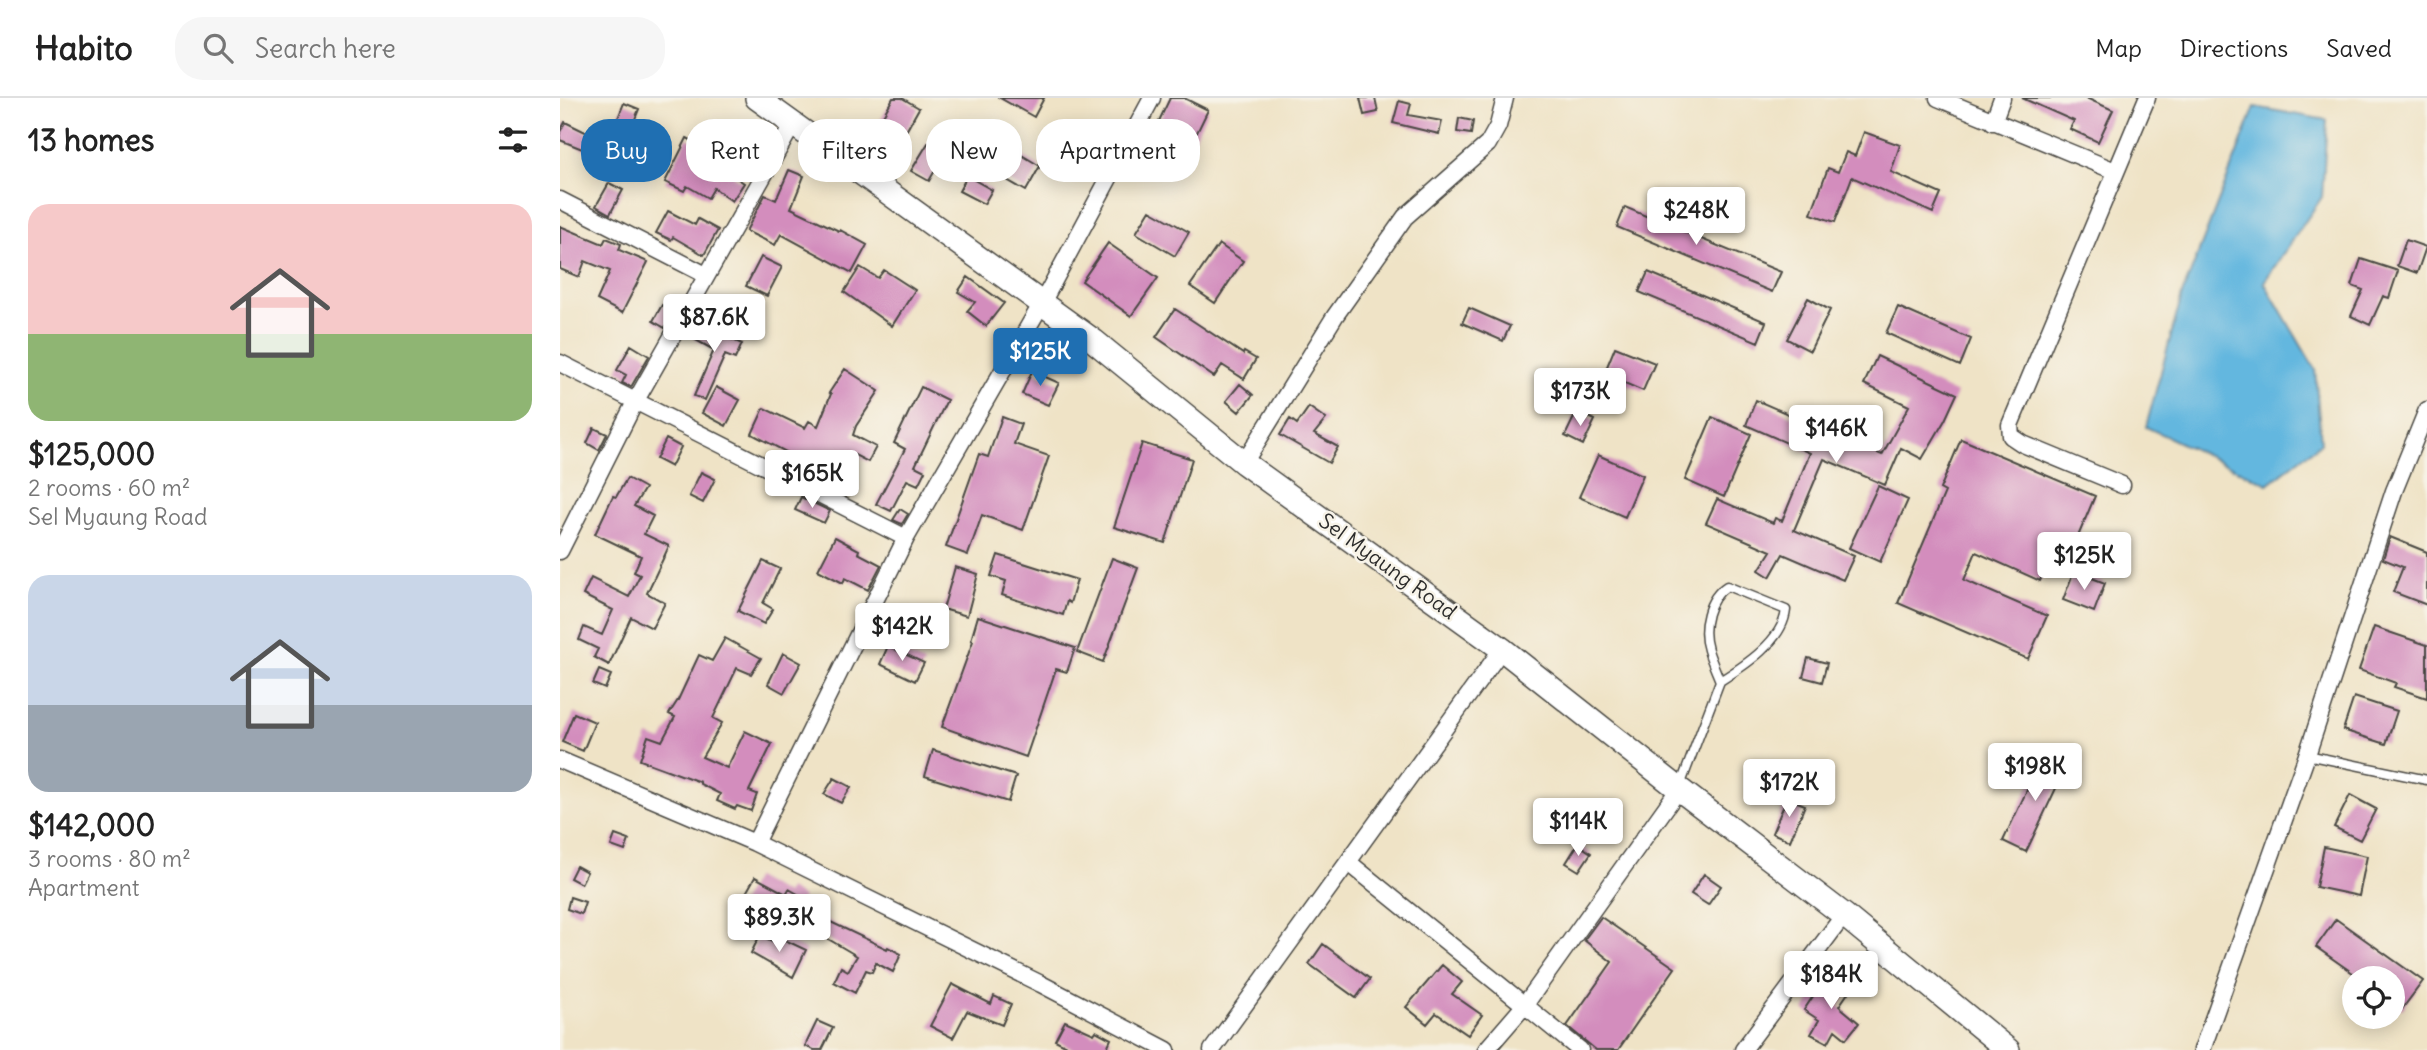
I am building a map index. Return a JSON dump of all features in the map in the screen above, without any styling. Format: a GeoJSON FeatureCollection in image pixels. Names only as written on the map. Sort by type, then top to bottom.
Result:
{"type":"FeatureCollection","features":[{"type":"Feature","properties":{"kind":"main road","name":"Sel Myaung Road"},"geometry":{"type":"LineString","coordinates":[[757,98],[1094,341],[1244,463],[1503,649],[1679,789],[1844,915],[2008,1050]]}},
{"type":"Feature","properties":{"kind":"street"},"geometry":{"type":"LineString","coordinates":[[755,843],[906,538],[1042,303],[1152,98]]}},
{"type":"Feature","properties":{"kind":"street"},"geometry":{"type":"LineString","coordinates":[[1244,463],[1335,316],[1405,217],[1488,144],[1498,126],[1505,98]]}},
{"type":"Feature","properties":{"kind":"street"},"geometry":{"type":"LineString","coordinates":[[1938,98],[2115,171]]}},
{"type":"Feature","properties":{"kind":"street"},"geometry":{"type":"LineString","coordinates":[[1993,122],[2002,98]]}},
{"type":"Feature","properties":{"kind":"street"},"geometry":{"type":"LineString","coordinates":[[2122,485],[2023,444],[2011,436],[2010,425],[2147,98]]}},
{"type":"Feature","properties":{"kind":"street"},"geometry":{"type":"LineString","coordinates":[[560,551],[635,402],[793,124]]}},
{"type":"Feature","properties":{"kind":"street"},"geometry":{"type":"LineString","coordinates":[[560,200],[706,275]]}},
{"type":"Feature","properties":{"kind":"street"},"geometry":{"type":"LineString","coordinates":[[560,363],[906,538]]}},
{"type":"Feature","properties":{"kind":"street"},"geometry":{"type":"LineString","coordinates":[[2202,1050],[2307,755],[2394,491],[2427,410]]}},
{"type":"Feature","properties":{"kind":"street"},"geometry":{"type":"LineString","coordinates":[[1212,1050],[1503,649]]}},
{"type":"Feature","properties":{"kind":"street"},"geometry":{"type":"LineString","coordinates":[[560,760],[755,843],[1041,984],[1167,1050]]}},
{"type":"Feature","properties":{"kind":"street"},"geometry":{"type":"LineString","coordinates":[[1486,1050],[1524,1006],[1679,789]]}},
{"type":"Feature","properties":{"kind":"street"},"geometry":{"type":"LineString","coordinates":[[1348,862],[1580,1050]]}},
{"type":"Feature","properties":{"kind":"street"},"geometry":{"type":"LineString","coordinates":[[1743,1050],[1844,915]]}},
{"type":"Feature","properties":{"kind":"lane"},"geometry":{"type":"LineString","coordinates":[[1679,789],[1720,681],[1745,666],[1766,647],[1785,619],[1786,610],[1727,586],[1718,592],[1707,615],[1707,648],[1720,681]]}},
{"type":"Feature","properties":{"kind":"lane"},"geometry":{"type":"LineString","coordinates":[[2307,755],[2427,780]]}},
{"type":"Feature","properties":{"kind":"water"},"geometry":{"type":"Polygon","coordinates":[[[2255,107],[2327,120],[2322,197],[2264,282],[2315,369],[2321,443],[2268,484],[2146,427],[2182,295],[2255,107]]]}},
{"type":"Feature","properties":{"kind":"building"},"geometry":{"type":"Polygon","coordinates":[[[893,98],[902,98],[919,108],[912,121],[881,119],[893,98]]]}},
{"type":"Feature","properties":{"kind":"building"},"geometry":{"type":"Polygon","coordinates":[[[1000,98],[1044,98],[1034,117],[1000,98]]]}},
{"type":"Feature","properties":{"kind":"building"},"geometry":{"type":"Polygon","coordinates":[[[1170,98],[1184,98],[1208,110],[1200,126],[1200,119],[1160,119],[1170,98]]]}},
{"type":"Feature","properties":{"kind":"building"},"geometry":{"type":"Polygon","coordinates":[[[1360,98],[1375,98],[1378,112],[1364,115],[1360,98]]]}},
{"type":"Feature","properties":{"kind":"building"},"geometry":{"type":"Polygon","coordinates":[[[2022,98],[2086,98],[2113,110],[2098,142],[2070,129],[2074,121],[2022,98]]]}},
{"type":"Feature","properties":{"kind":"building"},"geometry":{"type":"Polygon","coordinates":[[[1399,101],[1411,104],[1408,115],[1442,121],[1439,134],[1393,123],[1399,101]]]}},
{"type":"Feature","properties":{"kind":"building"},"geometry":{"type":"Polygon","coordinates":[[[624,103],[639,109],[635,119],[618,119],[624,103]]]}},
{"type":"Feature","properties":{"kind":"building"},"geometry":{"type":"Polygon","coordinates":[[[1459,118],[1473,121],[1471,134],[1457,132],[1459,118]]]}},
{"type":"Feature","properties":{"kind":"building"},"geometry":{"type":"Polygon","coordinates":[[[565,122],[581,130],[581,149],[560,140],[560,132],[565,122]]]}},
{"type":"Feature","properties":{"kind":"building"},"geometry":{"type":"Polygon","coordinates":[[[1864,132],[1900,145],[1891,172],[1941,194],[1933,213],[1852,177],[1835,222],[1811,214],[1828,168],[1838,172],[1846,152],[1855,156],[1864,132]]]}},
{"type":"Feature","properties":{"kind":"building"},"geometry":{"type":"Polygon","coordinates":[[[686,140],[686,182],[744,183],[732,201],[714,188],[708,198],[687,186],[684,191],[665,182],[672,182],[672,168],[686,140]]]}},
{"type":"Feature","properties":{"kind":"building"},"geometry":{"type":"Polygon","coordinates":[[[926,146],[926,179],[912,169],[926,146]]]}},
{"type":"Feature","properties":{"kind":"building"},"geometry":{"type":"Polygon","coordinates":[[[1022,155],[1036,164],[1036,173],[1026,191],[1010,182],[1022,182],[1022,155]]]}},
{"type":"Feature","properties":{"kind":"building"},"geometry":{"type":"Polygon","coordinates":[[[789,170],[798,174],[798,182],[802,182],[791,208],[867,245],[852,273],[781,234],[775,245],[746,231],[765,195],[776,200],[789,170]]]}},
{"type":"Feature","properties":{"kind":"building"},"geometry":{"type":"Polygon","coordinates":[[[964,182],[978,182],[992,190],[984,204],[959,191],[964,182]]]}},
{"type":"Feature","properties":{"kind":"building"},"geometry":{"type":"Polygon","coordinates":[[[609,183],[623,190],[610,214],[596,206],[609,183]]]}},
{"type":"Feature","properties":{"kind":"building"},"geometry":{"type":"Polygon","coordinates":[[[1654,202],[1672,210],[1665,224],[1781,272],[1772,292],[1617,227],[1625,207],[1648,217],[1654,202]]]}},
{"type":"Feature","properties":{"kind":"building"},"geometry":{"type":"Polygon","coordinates":[[[1150,210],[1189,232],[1175,256],[1136,233],[1150,210]]]}},
{"type":"Feature","properties":{"kind":"building"},"geometry":{"type":"Polygon","coordinates":[[[668,211],[695,225],[698,219],[718,230],[704,255],[673,237],[671,240],[656,233],[668,211]]]}},
{"type":"Feature","properties":{"kind":"building"},"geometry":{"type":"Polygon","coordinates":[[[560,226],[603,244],[606,238],[621,244],[619,250],[648,262],[622,313],[597,300],[610,271],[585,261],[579,277],[560,269],[560,226]]]}},
{"type":"Feature","properties":{"kind":"building"},"geometry":{"type":"Polygon","coordinates":[[[2406,240],[2426,247],[2417,273],[2397,266],[2406,240]]]}},
{"type":"Feature","properties":{"kind":"building"},"geometry":{"type":"Polygon","coordinates":[[[1108,243],[1158,278],[1131,316],[1082,281],[1108,243]]]}},
{"type":"Feature","properties":{"kind":"building"},"geometry":{"type":"Polygon","coordinates":[[[1219,244],[1243,261],[1215,303],[1190,286],[1219,244]]]}},
{"type":"Feature","properties":{"kind":"building"},"geometry":{"type":"Polygon","coordinates":[[[761,257],[782,267],[767,296],[746,286],[761,257]]]}},
{"type":"Feature","properties":{"kind":"building"},"geometry":{"type":"Polygon","coordinates":[[[2361,259],[2398,271],[2389,298],[2383,296],[2370,325],[2351,316],[2363,290],[2352,286],[2361,259]]]}},
{"type":"Feature","properties":{"kind":"building"},"geometry":{"type":"Polygon","coordinates":[[[860,267],[878,278],[884,270],[915,290],[892,326],[844,292],[860,267]]]}},
{"type":"Feature","properties":{"kind":"building"},"geometry":{"type":"Polygon","coordinates":[[[1648,272],[1766,322],[1758,342],[1639,292],[1648,272]]]}},
{"type":"Feature","properties":{"kind":"building"},"geometry":{"type":"Polygon","coordinates":[[[968,277],[1004,303],[986,326],[967,311],[975,302],[958,292],[968,277]]]}},
{"type":"Feature","properties":{"kind":"building"},"geometry":{"type":"Polygon","coordinates":[[[1808,298],[1830,310],[1810,351],[1787,339],[1808,298]]]}},
{"type":"Feature","properties":{"kind":"building"},"geometry":{"type":"Polygon","coordinates":[[[662,305],[674,311],[665,328],[653,321],[662,305]]]}},
{"type":"Feature","properties":{"kind":"building"},"geometry":{"type":"Polygon","coordinates":[[[1898,307],[1971,339],[1960,366],[1886,333],[1898,307]]]}},
{"type":"Feature","properties":{"kind":"building"},"geometry":{"type":"Polygon","coordinates":[[[1469,308],[1510,326],[1503,341],[1462,323],[1469,308]]]}},
{"type":"Feature","properties":{"kind":"building"},"geometry":{"type":"Polygon","coordinates":[[[1175,309],[1243,354],[1244,352],[1256,359],[1244,379],[1222,365],[1214,377],[1156,337],[1175,309]]]}},
{"type":"Feature","properties":{"kind":"building"},"geometry":{"type":"Polygon","coordinates":[[[704,320],[726,332],[724,336],[742,344],[735,359],[725,355],[705,400],[694,396],[714,350],[694,339],[704,320]]]}},
{"type":"Feature","properties":{"kind":"building"},"geometry":{"type":"Polygon","coordinates":[[[631,345],[649,356],[631,387],[622,383],[626,375],[617,370],[631,345]]]}},
{"type":"Feature","properties":{"kind":"building"},"geometry":{"type":"Polygon","coordinates":[[[1615,347],[1655,363],[1643,391],[1604,374],[1615,347]]]}},
{"type":"Feature","properties":{"kind":"building"},"geometry":{"type":"Polygon","coordinates":[[[1877,356],[1957,394],[1945,420],[1922,459],[1901,448],[1885,485],[1824,459],[1794,530],[1854,556],[1843,580],[1783,554],[1770,577],[1759,570],[1771,551],[1706,523],[1717,499],[1773,523],[1775,518],[1782,521],[1810,453],[1746,425],[1756,400],[1882,455],[1909,406],[1864,384],[1877,356]]]}},
{"type":"Feature","properties":{"kind":"building"},"geometry":{"type":"Polygon","coordinates":[[[845,369],[879,391],[853,435],[876,447],[868,462],[849,452],[839,472],[808,457],[805,462],[752,434],[764,408],[805,428],[809,421],[818,426],[831,394],[829,393],[845,369]]]}},
{"type":"Feature","properties":{"kind":"building"},"geometry":{"type":"Polygon","coordinates":[[[1032,371],[1059,383],[1048,405],[1022,394],[1032,371]]]}},
{"type":"Feature","properties":{"kind":"building"},"geometry":{"type":"Polygon","coordinates":[[[1240,384],[1253,395],[1239,412],[1226,401],[1240,384]]]}},
{"type":"Feature","properties":{"kind":"building"},"geometry":{"type":"Polygon","coordinates":[[[716,387],[740,400],[726,426],[702,413],[716,387]]]}},
{"type":"Feature","properties":{"kind":"building"},"geometry":{"type":"Polygon","coordinates":[[[921,387],[947,400],[915,466],[925,471],[918,485],[907,480],[891,511],[876,504],[905,449],[894,443],[921,387]]]}},
{"type":"Feature","properties":{"kind":"building"},"geometry":{"type":"Polygon","coordinates":[[[1309,407],[1326,419],[1314,434],[1338,447],[1329,463],[1280,435],[1290,419],[1297,424],[1309,407]]]}},
{"type":"Feature","properties":{"kind":"building"},"geometry":{"type":"Polygon","coordinates":[[[1577,411],[1595,420],[1583,445],[1565,436],[1577,411]]]}},
{"type":"Feature","properties":{"kind":"building"},"geometry":{"type":"Polygon","coordinates":[[[1002,417],[1021,424],[1014,444],[1049,456],[1023,530],[982,515],[968,555],[946,547],[979,454],[988,457],[1002,417]]]}},
{"type":"Feature","properties":{"kind":"building"},"geometry":{"type":"Polygon","coordinates":[[[1712,417],[1751,434],[1724,497],[1685,480],[1712,417]]]}},
{"type":"Feature","properties":{"kind":"building"},"geometry":{"type":"Polygon","coordinates":[[[594,428],[607,434],[599,450],[587,443],[594,428]]]}},
{"type":"Feature","properties":{"kind":"building"},"geometry":{"type":"Polygon","coordinates":[[[666,439],[681,447],[671,467],[656,459],[666,439]]]}},
{"type":"Feature","properties":{"kind":"building"},"geometry":{"type":"Polygon","coordinates":[[[1961,439],[2095,496],[2074,546],[2059,540],[2040,581],[1976,552],[1964,580],[2047,616],[2028,659],[1898,603],[1945,492],[1940,489],[1961,439]]]}},
{"type":"Feature","properties":{"kind":"building"},"geometry":{"type":"Polygon","coordinates":[[[1142,443],[1192,459],[1165,543],[1114,527],[1142,443]]]}},
{"type":"Feature","properties":{"kind":"building"},"geometry":{"type":"Polygon","coordinates":[[[1598,455],[1643,475],[1625,517],[1579,497],[1598,455]]]}},
{"type":"Feature","properties":{"kind":"building"},"geometry":{"type":"Polygon","coordinates":[[[701,472],[715,479],[703,503],[689,496],[701,472]]]}},
{"type":"Feature","properties":{"kind":"building"},"geometry":{"type":"Polygon","coordinates":[[[627,478],[645,488],[634,506],[653,516],[644,534],[669,546],[647,593],[665,603],[652,628],[631,617],[609,665],[594,657],[598,649],[579,640],[584,627],[602,635],[613,610],[583,595],[591,578],[629,597],[640,575],[634,572],[641,556],[595,534],[613,496],[616,497],[627,478]]]}},
{"type":"Feature","properties":{"kind":"building"},"geometry":{"type":"Polygon","coordinates":[[[1878,486],[1908,500],[1880,562],[1849,548],[1878,486]]]}},
{"type":"Feature","properties":{"kind":"building"},"geometry":{"type":"Polygon","coordinates":[[[801,497],[830,511],[824,523],[795,510],[801,497]]]}},
{"type":"Feature","properties":{"kind":"building"},"geometry":{"type":"Polygon","coordinates":[[[900,509],[908,514],[902,524],[893,520],[900,509]]]}},
{"type":"Feature","properties":{"kind":"building"},"geometry":{"type":"Polygon","coordinates":[[[835,537],[881,565],[868,590],[845,578],[843,583],[818,570],[835,537]]]}},
{"type":"Feature","properties":{"kind":"building"},"geometry":{"type":"Polygon","coordinates":[[[2390,537],[2427,552],[2427,605],[2393,592],[2403,567],[2383,559],[2390,537]]]}},
{"type":"Feature","properties":{"kind":"building"},"geometry":{"type":"Polygon","coordinates":[[[998,555],[1077,580],[1063,615],[1002,595],[1006,581],[991,576],[998,555]]]}},
{"type":"Feature","properties":{"kind":"building"},"geometry":{"type":"Polygon","coordinates":[[[1112,558],[1138,568],[1103,662],[1077,652],[1112,558]]]}},
{"type":"Feature","properties":{"kind":"building"},"geometry":{"type":"Polygon","coordinates":[[[763,561],[780,569],[763,603],[773,609],[764,624],[738,611],[763,561]]]}},
{"type":"Feature","properties":{"kind":"building"},"geometry":{"type":"Polygon","coordinates":[[[955,567],[978,574],[967,616],[943,609],[955,567]]]}},
{"type":"Feature","properties":{"kind":"building"},"geometry":{"type":"Polygon","coordinates":[[[2074,571],[2105,583],[2094,612],[2063,600],[2074,571]]]}},
{"type":"Feature","properties":{"kind":"building"},"geometry":{"type":"Polygon","coordinates":[[[978,616],[1075,648],[1067,672],[1056,669],[1026,757],[942,727],[973,641],[971,640],[978,616]]]}},
{"type":"Feature","properties":{"kind":"building"},"geometry":{"type":"Polygon","coordinates":[[[2374,627],[2427,645],[2427,698],[2394,687],[2396,683],[2359,670],[2374,627]]]}},
{"type":"Feature","properties":{"kind":"building"},"geometry":{"type":"Polygon","coordinates":[[[725,638],[761,658],[751,674],[737,668],[713,718],[722,723],[702,757],[727,768],[745,731],[772,744],[749,791],[757,794],[751,811],[737,806],[735,809],[717,801],[720,794],[700,782],[640,760],[648,736],[662,741],[675,717],[669,714],[699,655],[712,661],[725,638]]]}},
{"type":"Feature","properties":{"kind":"building"},"geometry":{"type":"Polygon","coordinates":[[[888,646],[924,663],[915,681],[880,664],[888,646]]]}},
{"type":"Feature","properties":{"kind":"building"},"geometry":{"type":"Polygon","coordinates":[[[783,653],[801,663],[784,693],[768,684],[783,653]]]}},
{"type":"Feature","properties":{"kind":"building"},"geometry":{"type":"Polygon","coordinates":[[[1808,658],[1827,663],[1822,682],[1803,677],[1808,658]]]}},
{"type":"Feature","properties":{"kind":"building"},"geometry":{"type":"Polygon","coordinates":[[[599,670],[611,675],[605,689],[593,684],[599,670]]]}},
{"type":"Feature","properties":{"kind":"building"},"geometry":{"type":"Polygon","coordinates":[[[2354,697],[2397,711],[2386,744],[2343,730],[2354,697]]]}},
{"type":"Feature","properties":{"kind":"building"},"geometry":{"type":"Polygon","coordinates":[[[574,713],[595,722],[583,751],[562,742],[574,713]]]}},
{"type":"Feature","properties":{"kind":"building"},"geometry":{"type":"Polygon","coordinates":[[[933,750],[1016,776],[1008,802],[925,776],[933,750]]]}},
{"type":"Feature","properties":{"kind":"building"},"geometry":{"type":"Polygon","coordinates":[[[2044,754],[2067,765],[2026,852],[2003,841],[2044,754]]]}},
{"type":"Feature","properties":{"kind":"building"},"geometry":{"type":"Polygon","coordinates":[[[834,778],[851,787],[841,803],[824,794],[834,778]]]}},
{"type":"Feature","properties":{"kind":"building"},"geometry":{"type":"Polygon","coordinates":[[[2350,795],[2376,809],[2360,840],[2334,827],[2350,795]]]}},
{"type":"Feature","properties":{"kind":"building"},"geometry":{"type":"Polygon","coordinates":[[[1787,798],[1805,805],[1790,841],[1772,833],[1787,798]]]}},
{"type":"Feature","properties":{"kind":"building"},"geometry":{"type":"Polygon","coordinates":[[[615,835],[629,840],[625,851],[611,846],[615,835]]]}},
{"type":"Feature","properties":{"kind":"building"},"geometry":{"type":"Polygon","coordinates":[[[1578,844],[1591,853],[1579,871],[1566,863],[1578,844]]]}},
{"type":"Feature","properties":{"kind":"building"},"geometry":{"type":"Polygon","coordinates":[[[2324,847],[2367,856],[2359,896],[2316,887],[2324,847]]]}},
{"type":"Feature","properties":{"kind":"building"},"geometry":{"type":"Polygon","coordinates":[[[576,866],[587,872],[581,884],[570,878],[576,866]]]}},
{"type":"Feature","properties":{"kind":"building"},"geometry":{"type":"Polygon","coordinates":[[[1704,874],[1721,886],[1708,905],[1691,894],[1704,874]]]}},
{"type":"Feature","properties":{"kind":"building"},"geometry":{"type":"Polygon","coordinates":[[[755,877],[786,894],[789,889],[803,897],[798,905],[901,954],[893,972],[876,963],[872,972],[866,970],[855,993],[834,982],[841,967],[848,971],[857,956],[772,906],[764,921],[738,907],[755,877]]]}},
{"type":"Feature","properties":{"kind":"building"},"geometry":{"type":"Polygon","coordinates":[[[570,897],[585,902],[581,914],[567,909],[570,897]]]}},
{"type":"Feature","properties":{"kind":"building"},"geometry":{"type":"Polygon","coordinates":[[[1601,917],[1675,968],[1618,1050],[1596,1050],[1567,1026],[1612,962],[1584,940],[1601,917]]]}},
{"type":"Feature","properties":{"kind":"building"},"geometry":{"type":"Polygon","coordinates":[[[2336,919],[2402,966],[2343,966],[2316,947],[2336,919]]]}},
{"type":"Feature","properties":{"kind":"building"},"geometry":{"type":"Polygon","coordinates":[[[760,935],[780,945],[783,939],[806,950],[793,977],[751,953],[760,935]]]}},
{"type":"Feature","properties":{"kind":"building"},"geometry":{"type":"Polygon","coordinates":[[[1323,944],[1370,979],[1356,998],[1309,964],[1323,944]]]}},
{"type":"Feature","properties":{"kind":"building"},"geometry":{"type":"Polygon","coordinates":[[[1442,965],[1462,982],[1452,994],[1482,1015],[1468,1035],[1436,1013],[1427,1024],[1406,1007],[1442,965]]]}},
{"type":"Feature","properties":{"kind":"building"},"geometry":{"type":"Polygon","coordinates":[[[2405,968],[2423,981],[2405,1005],[2405,968]]]}},
{"type":"Feature","properties":{"kind":"building"},"geometry":{"type":"Polygon","coordinates":[[[1827,975],[1850,990],[1839,1006],[1859,1023],[1846,1039],[1835,1030],[1828,1043],[1811,1034],[1819,1020],[1804,1010],[1827,975]]]}},
{"type":"Feature","properties":{"kind":"building"},"geometry":{"type":"Polygon","coordinates":[[[952,984],[991,1004],[994,996],[1011,1004],[1002,1025],[967,1011],[953,1038],[930,1026],[952,984]]]}},
{"type":"Feature","properties":{"kind":"building"},"geometry":{"type":"Polygon","coordinates":[[[817,1021],[833,1028],[822,1050],[805,1046],[817,1021]]]}},
{"type":"Feature","properties":{"kind":"building"},"geometry":{"type":"Polygon","coordinates":[[[1065,1021],[1111,1039],[1106,1050],[1075,1050],[1055,1040],[1065,1021]]]}}]}
